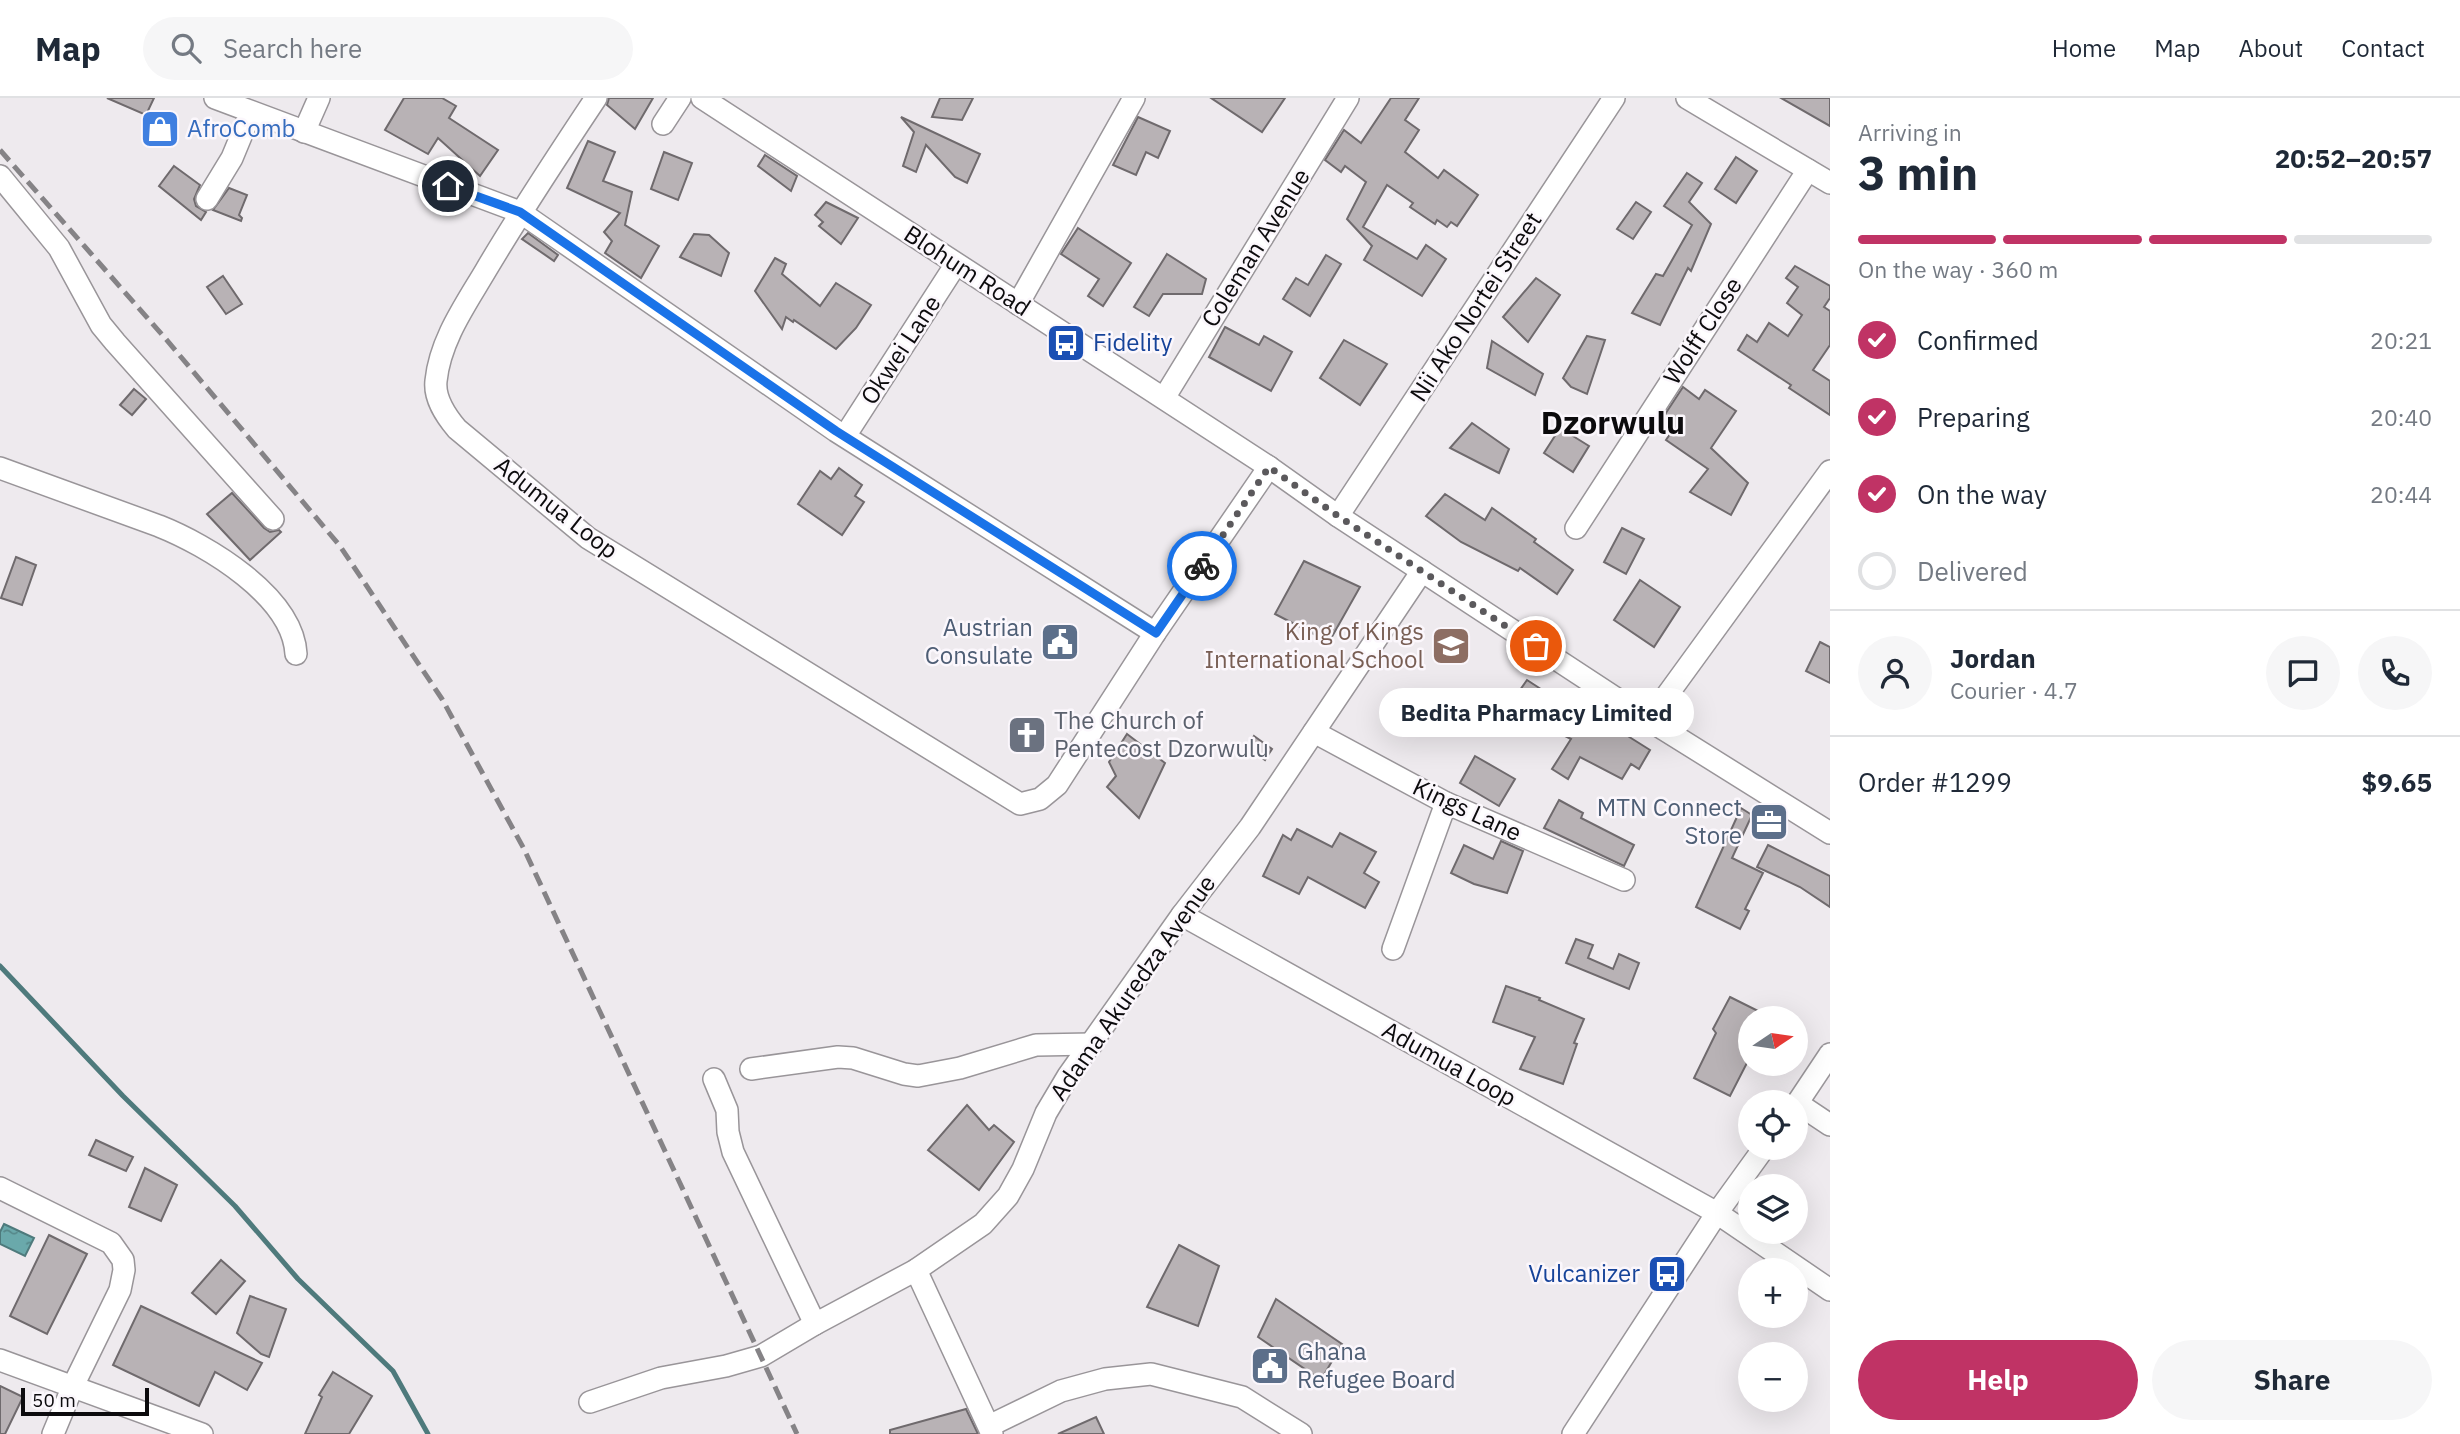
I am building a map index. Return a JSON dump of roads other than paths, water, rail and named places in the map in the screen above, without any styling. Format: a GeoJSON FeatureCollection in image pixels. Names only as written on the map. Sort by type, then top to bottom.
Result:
{"type":"FeatureCollection","features":[{"type":"Feature","properties":{"kind":"street"},"geometry":{"type":"LineString","coordinates":[[215,98],[520,212],[845,436],[1156,633],[1269,467]]}},
{"type":"Feature","properties":{"kind":"street"},"geometry":{"type":"LineString","coordinates":[[304,132],[319,98]]}},
{"type":"Feature","properties":{"kind":"street","name":"Adumua Loop"},"geometry":{"type":"LineString","coordinates":[[596,98],[520,212],[454,324],[435,384],[443,412],[457,429],[588,538],[1020,804],[1040,799],[1057,785],[1156,633]]}},
{"type":"Feature","properties":{"kind":"street"},"geometry":{"type":"LineString","coordinates":[[663,124],[680,98]]}},
{"type":"Feature","properties":{"kind":"street","name":"Blohum Road"},"geometry":{"type":"LineString","coordinates":[[702,98],[1164,398],[1649,720],[1830,833]]}},
{"type":"Feature","properties":{"kind":"street","name":"Coleman Avenue"},"geometry":{"type":"LineString","coordinates":[[1164,398],[1348,98]]}},
{"type":"Feature","properties":{"kind":"street","name":"Nii Ako Nortei Street"},"geometry":{"type":"LineString","coordinates":[[1338,516],[1614,98]]}},
{"type":"Feature","properties":{"kind":"street"},"geometry":{"type":"LineString","coordinates":[[1687,98],[1830,183]]}},
{"type":"Feature","properties":{"kind":"street"},"geometry":{"type":"LineString","coordinates":[[1018,304],[1123,103]]}},
{"type":"Feature","properties":{"kind":"street"},"geometry":{"type":"LineString","coordinates":[[207,199],[232,158],[251,112]]}},
{"type":"Feature","properties":{"kind":"street","name":"Wolff Close"},"geometry":{"type":"LineString","coordinates":[[1576,528],[1808,170]]}},
{"type":"Feature","properties":{"kind":"street"},"geometry":{"type":"LineString","coordinates":[[0,176],[59,248],[108,333],[273,519]]}},
{"type":"Feature","properties":{"kind":"street","name":"Okwei Lane"},"geometry":{"type":"LineString","coordinates":[[845,436],[956,264]]}},
{"type":"Feature","properties":{"kind":"street"},"geometry":{"type":"LineString","coordinates":[[0,468],[172,531],[205,549],[239,571],[261,590],[289,628],[296,654]]}},
{"type":"Feature","properties":{"kind":"street"},"geometry":{"type":"LineString","coordinates":[[1649,720],[1830,471]]}},
{"type":"Feature","properties":{"kind":"street","name":"Adama Akuredza Avenue"},"geometry":{"type":"LineString","coordinates":[[590,1402],[661,1378],[726,1366],[761,1356],[916,1270],[983,1224],[1008,1196],[1023,1169],[1046,1113],[1068,1076],[1182,915],[1250,827],[1422,571]]}},
{"type":"Feature","properties":{"kind":"street","name":"Kings Lane"},"geometry":{"type":"LineString","coordinates":[[1314,732],[1446,803],[1624,880]]}},
{"type":"Feature","properties":{"kind":"street"},"geometry":{"type":"LineString","coordinates":[[1393,949],[1446,803]]}},
{"type":"Feature","properties":{"kind":"street","name":"Adumua Loop"},"geometry":{"type":"LineString","coordinates":[[1182,915],[1717,1213],[1830,1290]]}},
{"type":"Feature","properties":{"kind":"street"},"geometry":{"type":"LineString","coordinates":[[751,1069],[838,1057],[853,1058],[904,1074],[926,1075],[960,1068],[1036,1045],[1092,1044]]}},
{"type":"Feature","properties":{"kind":"street"},"geometry":{"type":"LineString","coordinates":[[1806,1090],[1830,1054]]}},
{"type":"Feature","properties":{"kind":"street"},"geometry":{"type":"LineString","coordinates":[[714,1079],[727,1110],[728,1132],[733,1152],[815,1324]]}},
{"type":"Feature","properties":{"kind":"street"},"geometry":{"type":"LineString","coordinates":[[1808,1111],[1830,1125]]}},
{"type":"Feature","properties":{"kind":"street"},"geometry":{"type":"LineString","coordinates":[[1573,1434],[1717,1213],[1755,1160]]}},
{"type":"Feature","properties":{"kind":"street"},"geometry":{"type":"LineString","coordinates":[[0,1188],[111,1243],[123,1260],[120,1290],[73,1386],[53,1434]]}},
{"type":"Feature","properties":{"kind":"street"},"geometry":{"type":"LineString","coordinates":[[916,1270],[991,1430],[1061,1391],[1105,1379],[1152,1374],[1242,1397],[1301,1434]]}},
{"type":"Feature","properties":{"kind":"street"},"geometry":{"type":"LineString","coordinates":[[0,1360],[202,1434]]}},
{"type":"Feature","properties":{"kind":"water"},"geometry":{"type":"Polygon","coordinates":[[[4,1224],[34,1238],[25,1256],[0,1244],[0,1232],[4,1224]]]}},
{"type":"Feature","properties":{"kind":"waterway"},"geometry":{"type":"LineString","coordinates":[[0,966],[123,1096],[235,1206],[298,1279],[393,1371],[428,1434]]}},
{"type":"Feature","properties":{"kind":"railway"},"geometry":{"type":"LineString","coordinates":[[0,150],[165,338],[340,546],[442,699],[524,849],[797,1434]]}},
{"type":"Feature","properties":{"kind":"place","name":"AfroComb"},"geometry":{"type":"Point","coordinates":[160,129]}},
{"type":"Feature","properties":{"kind":"place","name":"Fidelity"},"geometry":{"type":"Point","coordinates":[1066,343]}},
{"type":"Feature","properties":{"kind":"place","name":"Austrian Consulate"},"geometry":{"type":"Point","coordinates":[1060,642]}},
{"type":"Feature","properties":{"kind":"place","name":"King of Kings International School"},"geometry":{"type":"Point","coordinates":[1451,646]}},
{"type":"Feature","properties":{"kind":"place","name":"Bedita Pharmacy Limited"},"geometry":{"type":"Point","coordinates":[1536,646]}},
{"type":"Feature","properties":{"kind":"place","name":"The Church of Pentecost Dzorwulu"},"geometry":{"type":"Point","coordinates":[1027,735]}},
{"type":"Feature","properties":{"kind":"place","name":"MTN Connect Store"},"geometry":{"type":"Point","coordinates":[1769,822]}},
{"type":"Feature","properties":{"kind":"place","name":"Vulcanizer"},"geometry":{"type":"Point","coordinates":[1667,1274]}},
{"type":"Feature","properties":{"kind":"place","name":"Ghana Refugee Board"},"geometry":{"type":"Point","coordinates":[1270,1366]}},
{"type":"Feature","properties":{"kind":"district","name":"Dzorwulu"},"geometry":{"type":"Point","coordinates":[1613,423]}}]}
